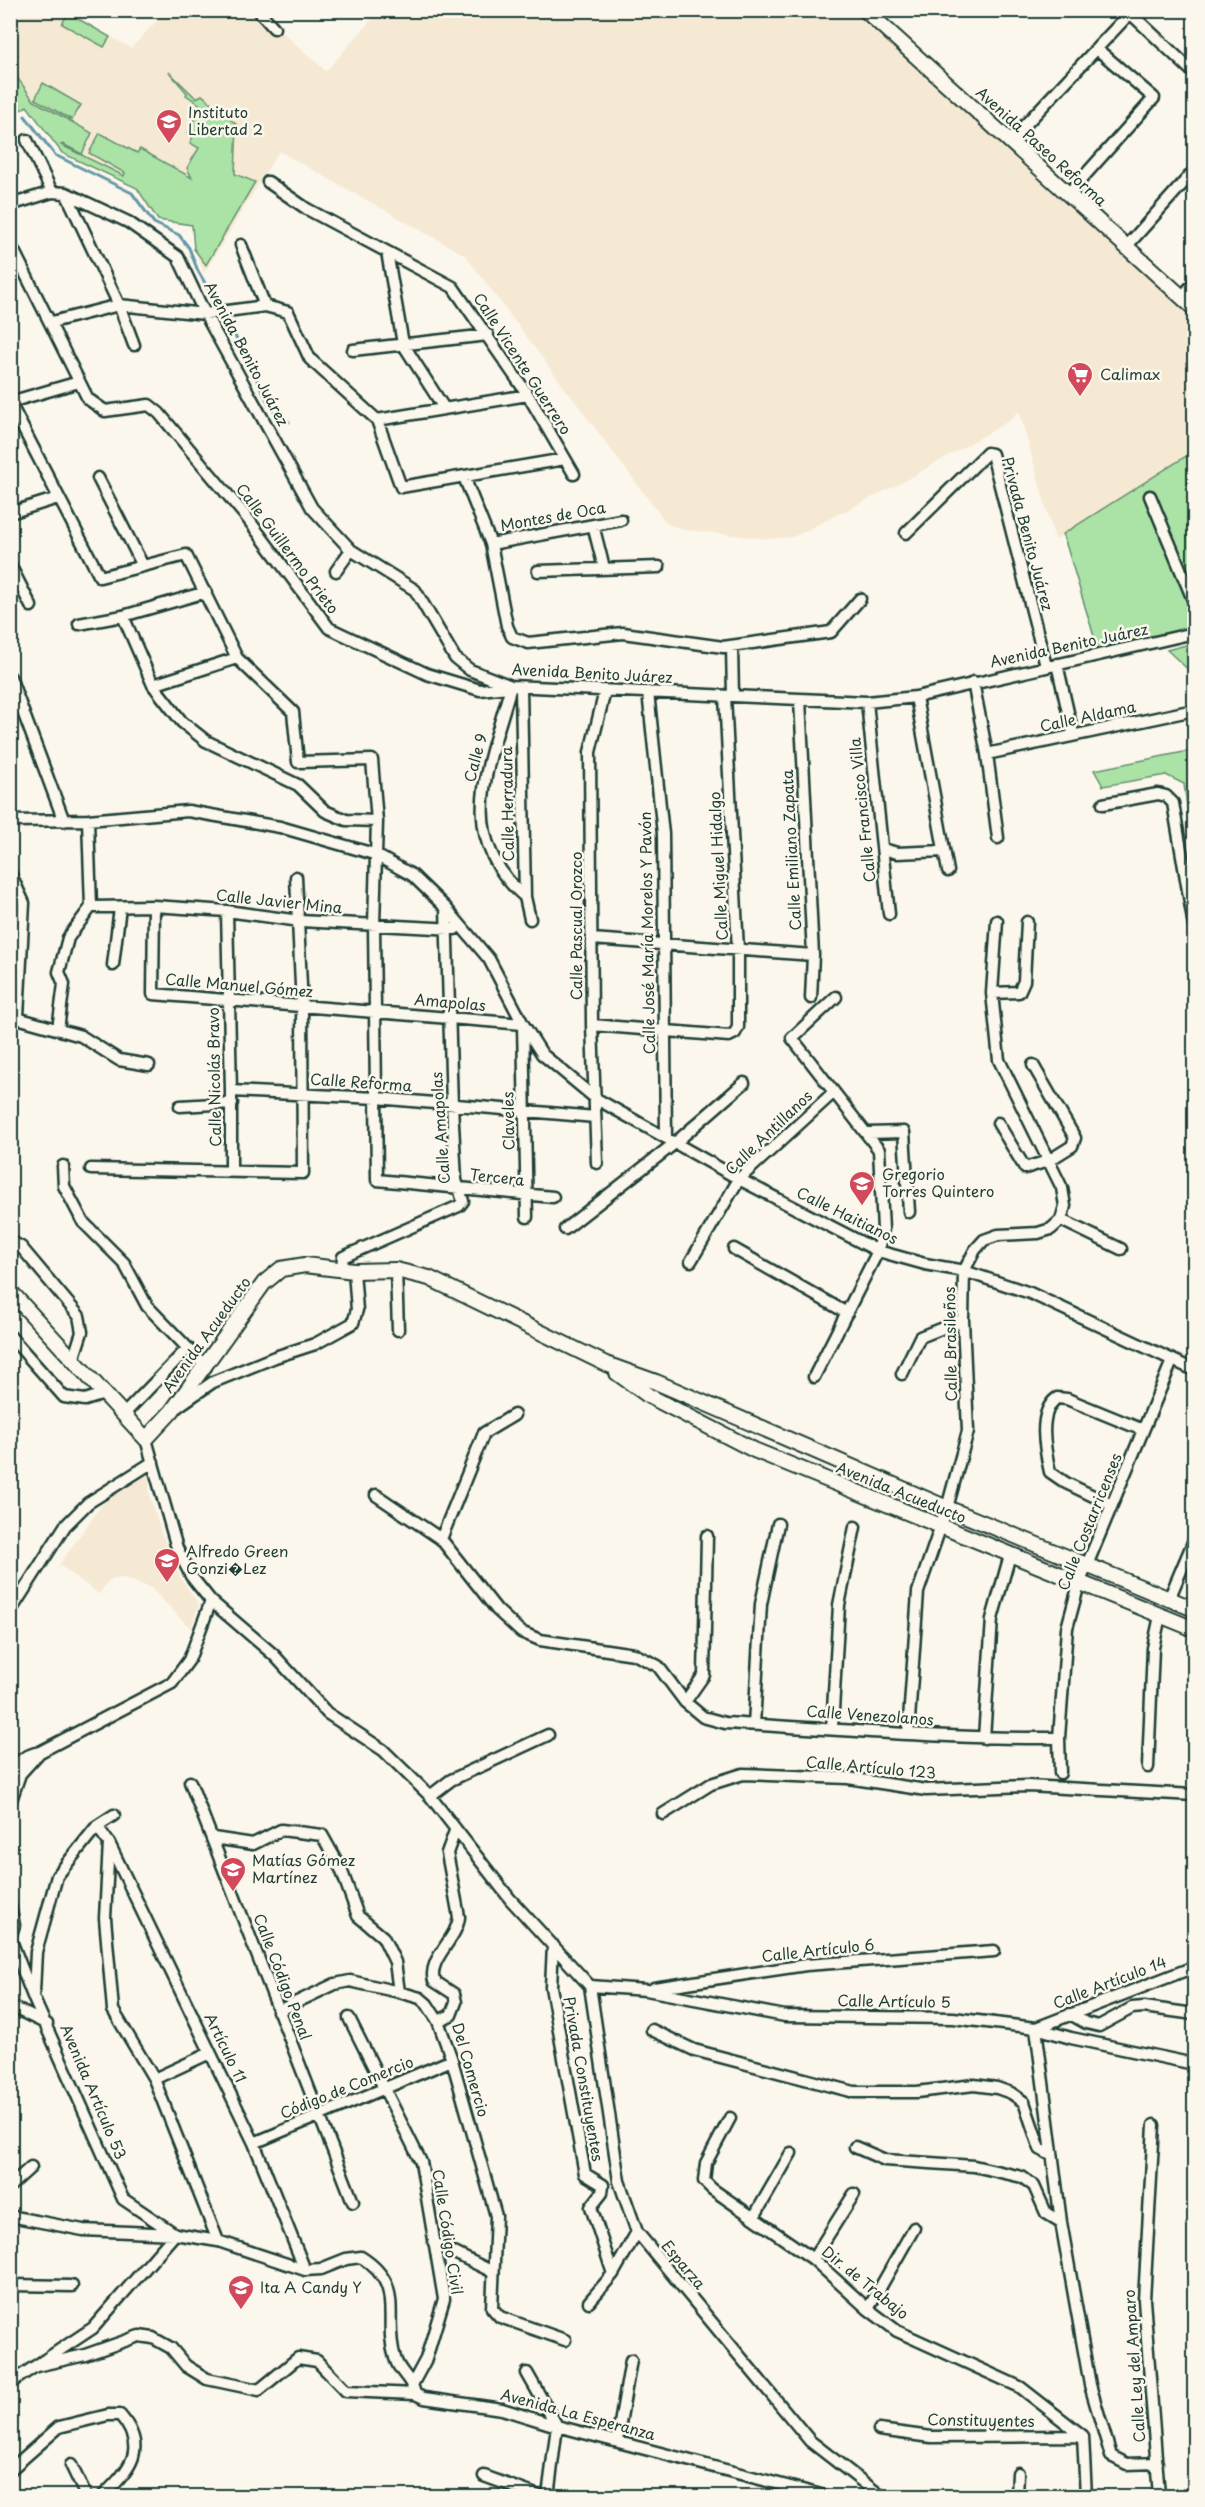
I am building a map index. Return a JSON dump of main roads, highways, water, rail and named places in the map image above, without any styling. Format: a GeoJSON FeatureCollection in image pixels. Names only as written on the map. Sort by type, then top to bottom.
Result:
{"type":"FeatureCollection","features":[{"type":"Feature","properties":{"kind":"main road","name":"Avenida Paseo Reforma"},"geometry":{"type":"LineString","coordinates":[[865,10],[1194,308]]}},
{"type":"Feature","properties":{"kind":"main road","name":"Avenida Acueducto"},"geometry":{"type":"LineString","coordinates":[[10,1291],[146,1438],[172,1411],[264,1284],[281,1269],[305,1265],[348,1270],[396,1270],[429,1278],[606,1364],[656,1382],[947,1508],[1194,1609]]}},
{"type":"Feature","properties":{"kind":"main road","name":"Avenida Acueducto"},"geometry":{"type":"LineString","coordinates":[[606,1364],[649,1396],[754,1450],[1194,1629]]}},
{"type":"Feature","properties":{"kind":"waterway"},"geometry":{"type":"LineString","coordinates":[[25,116],[55,155],[132,193],[154,223],[179,235],[189,248],[198,271],[220,309]]}},
{"type":"Feature","properties":{"kind":"waterway"},"geometry":{"type":"LineString","coordinates":[[224,314],[267,400],[275,412],[289,422]]}},
{"type":"Feature","properties":{"kind":"place","name":"Instituto Libertad 2"},"geometry":{"type":"Point","coordinates":[169,145]}},
{"type":"Feature","properties":{"kind":"place","name":"Calimax"},"geometry":{"type":"Point","coordinates":[1080,398]}},
{"type":"Feature","properties":{"kind":"place","name":"Gregorio Torres Quintero"},"geometry":{"type":"Point","coordinates":[862,1207]}},
{"type":"Feature","properties":{"kind":"place","name":"Alfredo Green Gonzi�Lez"},"geometry":{"type":"Point","coordinates":[167,1584]}},
{"type":"Feature","properties":{"kind":"place","name":"Matías Gómez Martínez"},"geometry":{"type":"Point","coordinates":[233,1893]}},
{"type":"Feature","properties":{"kind":"place","name":"Ita A Candy Y"},"geometry":{"type":"Point","coordinates":[241,2311]}}]}
